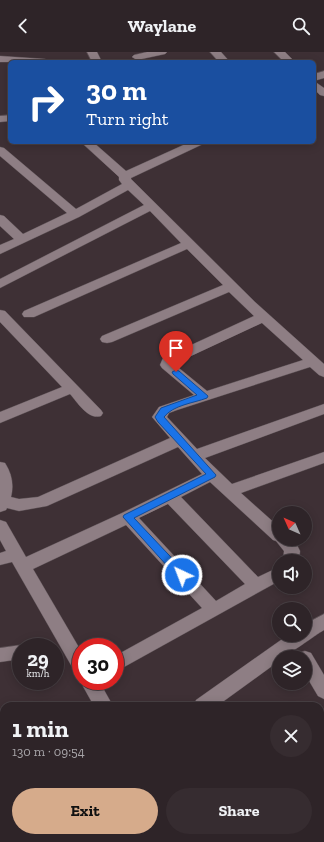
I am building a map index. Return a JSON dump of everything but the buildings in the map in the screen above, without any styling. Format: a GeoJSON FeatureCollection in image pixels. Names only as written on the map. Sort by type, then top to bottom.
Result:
{"type":"FeatureCollection","features":[{"type":"Feature","properties":{"kind":"street"},"geometry":{"type":"LineString","coordinates":[[137,57],[162,52]]}},
{"type":"Feature","properties":{"kind":"street"},"geometry":{"type":"LineString","coordinates":[[215,52],[222,60]]}},
{"type":"Feature","properties":{"kind":"street"},"geometry":{"type":"LineString","coordinates":[[279,52],[288,60]]}},
{"type":"Feature","properties":{"kind":"street"},"geometry":{"type":"LineString","coordinates":[[0,60],[8,68]]}},
{"type":"Feature","properties":{"kind":"street"},"geometry":{"type":"LineString","coordinates":[[316,86],[324,94]]}},
{"type":"Feature","properties":{"kind":"street"},"geometry":{"type":"LineString","coordinates":[[88,144],[127,180],[151,206],[263,317],[324,372]]}},
{"type":"Feature","properties":{"kind":"street"},"geometry":{"type":"LineString","coordinates":[[0,250],[75,214],[127,180],[195,144]]}},
{"type":"Feature","properties":{"kind":"street"},"geometry":{"type":"LineString","coordinates":[[0,151],[75,214]]}},
{"type":"Feature","properties":{"kind":"street"},"geometry":{"type":"LineString","coordinates":[[0,284],[151,206]]}},
{"type":"Feature","properties":{"kind":"street"},"geometry":{"type":"LineString","coordinates":[[0,220],[21,240]]}},
{"type":"Feature","properties":{"kind":"street"},"geometry":{"type":"LineString","coordinates":[[29,314],[189,244]]}},
{"type":"Feature","properties":{"kind":"street"},"geometry":{"type":"LineString","coordinates":[[107,339],[232,286]]}},
{"type":"Feature","properties":{"kind":"street"},"geometry":{"type":"LineString","coordinates":[[0,314],[96,413]]}},
{"type":"Feature","properties":{"kind":"street"},"geometry":{"type":"LineString","coordinates":[[204,396],[167,365],[168,360],[263,317]]}},
{"type":"Feature","properties":{"kind":"street"},"geometry":{"type":"LineString","coordinates":[[272,530],[212,475],[160,417],[164,410],[172,406],[312,362]]}},
{"type":"Feature","properties":{"kind":"street"},"geometry":{"type":"LineString","coordinates":[[0,418],[72,388]]}},
{"type":"Feature","properties":{"kind":"street"},"geometry":{"type":"LineString","coordinates":[[195,456],[324,409]]}},
{"type":"Feature","properties":{"kind":"street"},"geometry":{"type":"LineString","coordinates":[[0,467],[5,490],[1,503],[19,505],[41,502],[180,440]]}},
{"type":"Feature","properties":{"kind":"street"},"geometry":{"type":"LineString","coordinates":[[230,491],[324,457]]}},
{"type":"Feature","properties":{"kind":"street"},"geometry":{"type":"LineString","coordinates":[[0,559],[20,560],[128,517],[212,475]]}},
{"type":"Feature","properties":{"kind":"street"},"geometry":{"type":"LineString","coordinates":[[170,496],[257,586]]}},
{"type":"Feature","properties":{"kind":"street"},"geometry":{"type":"LineString","coordinates":[[128,517],[214,610]]}},
{"type":"Feature","properties":{"kind":"street"},"geometry":{"type":"LineString","coordinates":[[0,526],[20,560],[58,638]]}},
{"type":"Feature","properties":{"kind":"street"},"geometry":{"type":"LineString","coordinates":[[124,660],[272,577]]}},
{"type":"Feature","properties":{"kind":"street"},"geometry":{"type":"LineString","coordinates":[[312,628],[324,621]]}},
{"type":"Feature","properties":{"kind":"street"},"geometry":{"type":"LineString","coordinates":[[209,702],[292,642]]}},
{"type":"Feature","properties":{"kind":"street"},"geometry":{"type":"LineString","coordinates":[[64,648],[72,657]]}},
{"type":"Feature","properties":{"kind":"street"},"geometry":{"type":"LineString","coordinates":[[0,655],[12,653]]}},
{"type":"Feature","properties":{"kind":"street"},"geometry":{"type":"LineString","coordinates":[[312,670],[324,691]]}},
{"type":"Feature","properties":{"kind":"street"},"geometry":{"type":"LineString","coordinates":[[94,690],[102,702]]}},
{"type":"Feature","properties":{"kind":"route"},"geometry":{"type":"LineString","coordinates":[[176,372],[204,396],[164,410],[160,417],[161,420],[212,475],[128,517],[182,575]]}}]}
